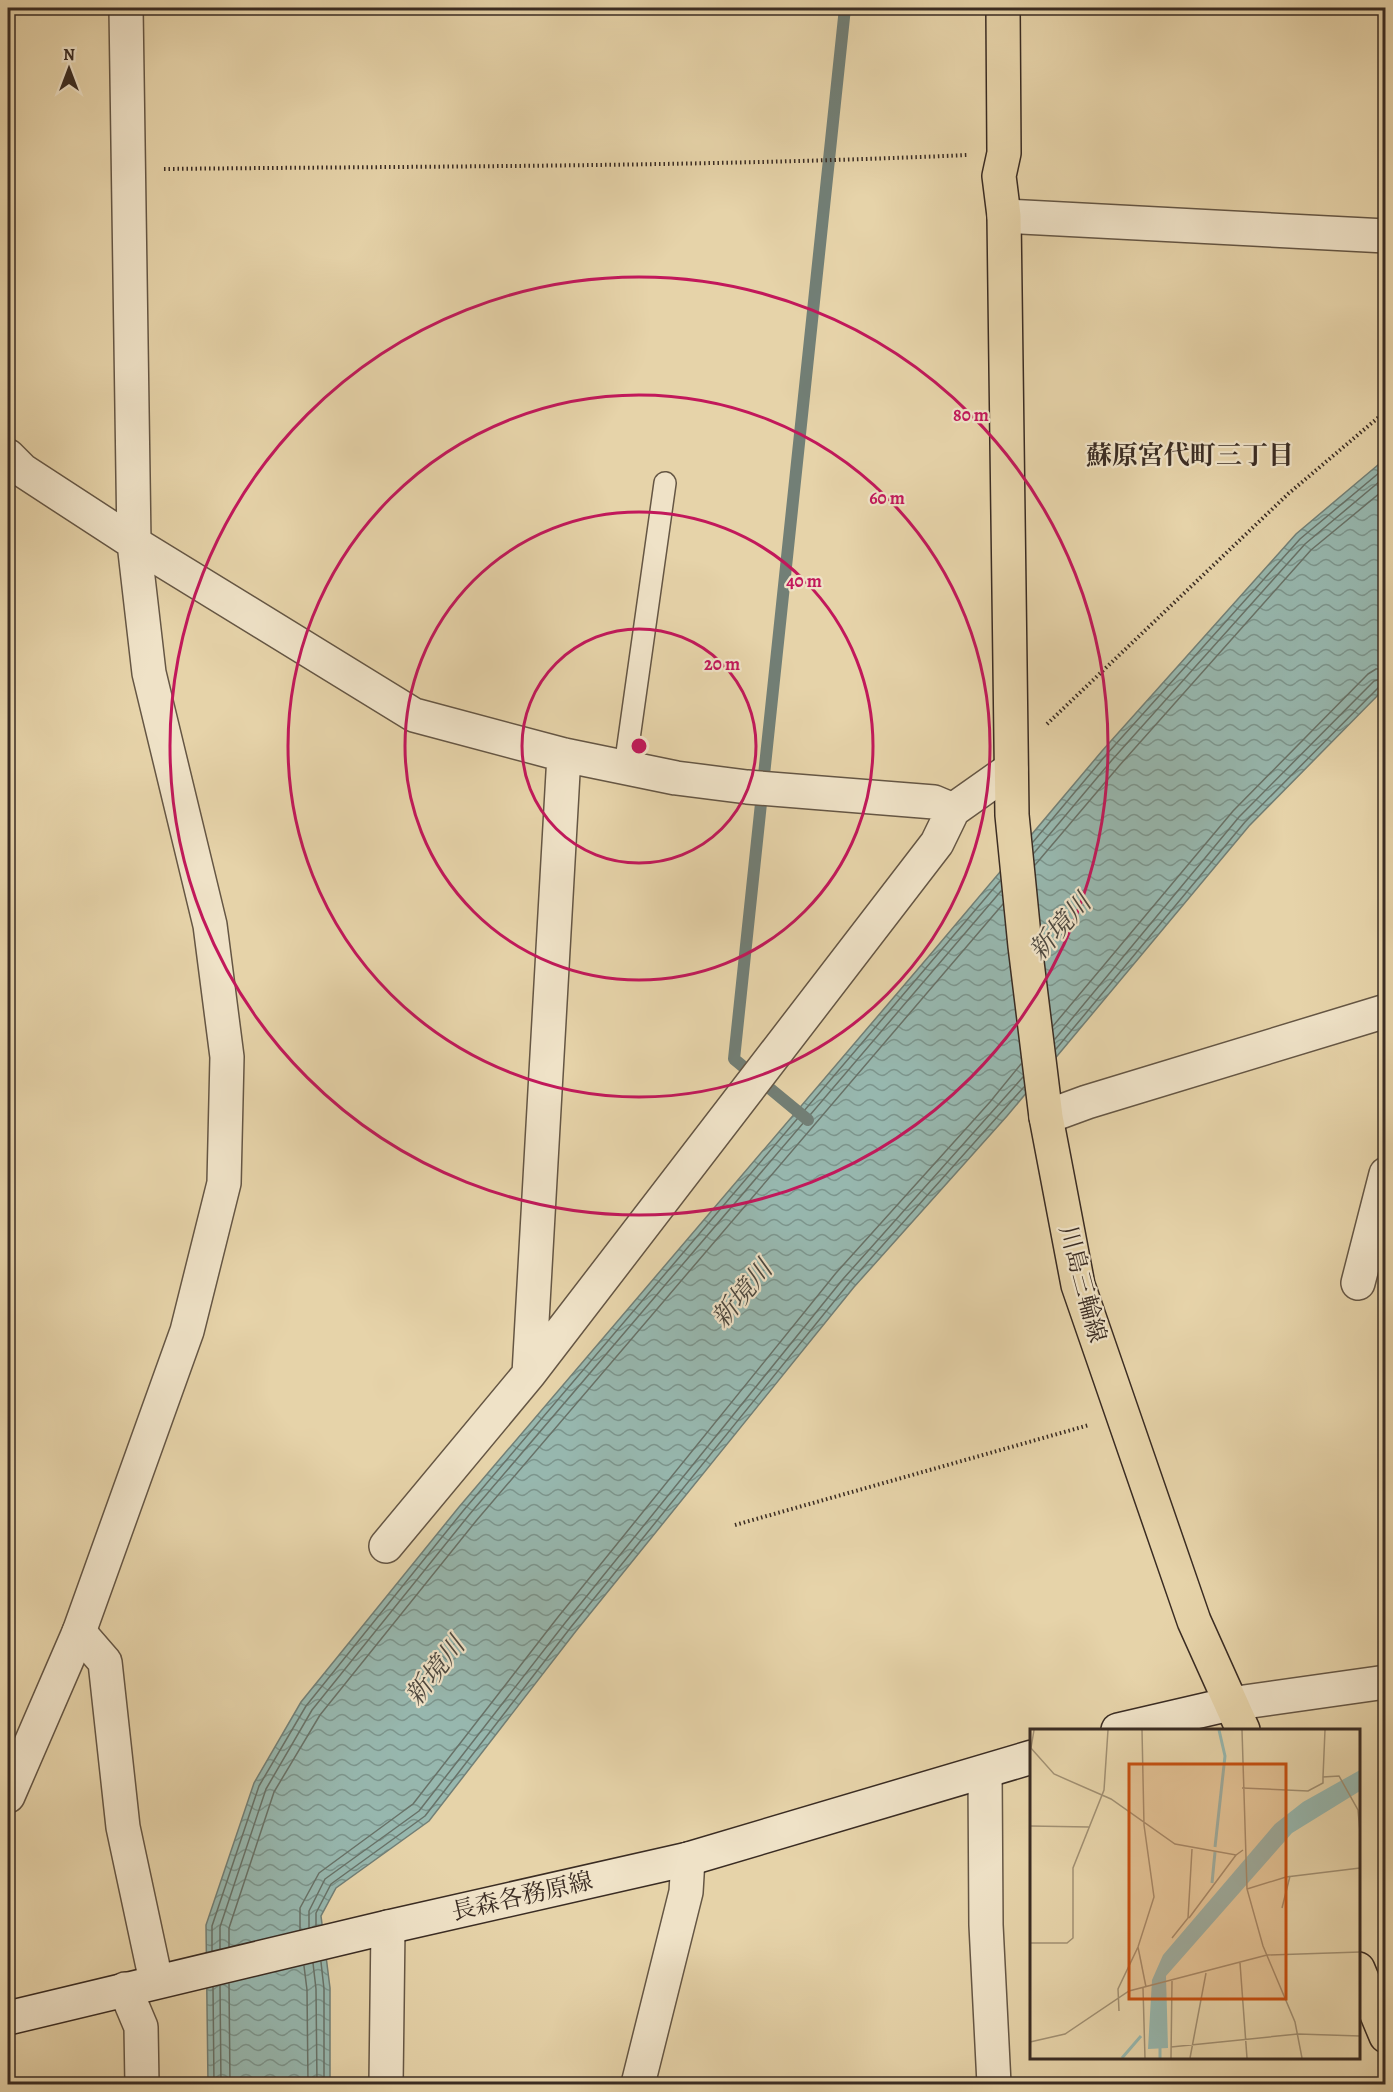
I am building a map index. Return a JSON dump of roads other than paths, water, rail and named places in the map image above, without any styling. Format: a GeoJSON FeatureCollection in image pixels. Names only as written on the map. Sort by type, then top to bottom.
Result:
{"type":"FeatureCollection","features":[{"type":"Feature","properties":{"kind":"main road","name":"川島三輪線"},"geometry":{"type":"LineString","coordinates":[[1004,8],[1004,153],[999,176],[1004,216],[1012,815],[1046,1117],[1078,1285],[1194,1621],[1237,1717]]}},
{"type":"Feature","properties":{"kind":"main road"},"geometry":{"type":"LineString","coordinates":[[1360,1971],[1386,2036]]}},
{"type":"Feature","properties":{"kind":"street"},"geometry":{"type":"LineString","coordinates":[[8,1796],[79,1632],[187,1331],[224,1183],[227,1057],[210,925],[149,673],[134,543],[126,8]]}},
{"type":"Feature","properties":{"kind":"street"},"geometry":{"type":"LineString","coordinates":[[1004,216],[1386,236]]}},
{"type":"Feature","properties":{"kind":"street"},"geometry":{"type":"LineString","coordinates":[[8,456],[22,470],[134,543],[414,715],[564,755],[627,753],[676,778],[747,787],[933,802],[953,810]]}},
{"type":"Feature","properties":{"kind":"street"},"geometry":{"type":"LineString","coordinates":[[529,1374],[564,755]]}},
{"type":"Feature","properties":{"kind":"street"},"geometry":{"type":"LineString","coordinates":[[386,1546],[529,1374],[937,843],[953,810],[1011,769]]}},
{"type":"Feature","properties":{"kind":"street"},"geometry":{"type":"LineString","coordinates":[[1046,1117],[1087,1102],[1386,1011]]}},
{"type":"Feature","properties":{"kind":"street"},"geometry":{"type":"LineString","coordinates":[[1358,1283],[1386,1174]]}},
{"type":"Feature","properties":{"kind":"street"},"geometry":{"type":"LineString","coordinates":[[79,1632],[105,1662],[123,1827],[156,1981]]}},
{"type":"Feature","properties":{"kind":"street"},"geometry":{"type":"LineString","coordinates":[[1135,1729],[1237,1717],[1386,1683]]}},
{"type":"Feature","properties":{"kind":"street","name":"長森各務原線"},"geometry":{"type":"LineString","coordinates":[[8,2018],[156,1981],[688,1859],[1030,1758]]}},
{"type":"Feature","properties":{"kind":"street"},"geometry":{"type":"LineString","coordinates":[[985,1772],[986,1925],[994,2085]]}},
{"type":"Feature","properties":{"kind":"street"},"geometry":{"type":"LineString","coordinates":[[638,2085],[686,1892],[688,1859]]}},
{"type":"Feature","properties":{"kind":"street"},"geometry":{"type":"LineString","coordinates":[[386,2085],[388,1927]]}},
{"type":"Feature","properties":{"kind":"street"},"geometry":{"type":"LineString","coordinates":[[125,1989],[141,2027],[142,2085]]}},
{"type":"Feature","properties":{"kind":"lane"},"geometry":{"type":"LineString","coordinates":[[627,753],[665,483]]}},
{"type":"Feature","properties":{"kind":"water","name":"新境川"},"geometry":{"type":"Polygon","coordinates":[[[1385,459],[1385,688],[1249,826],[1007,1116],[854,1287],[576,1631],[429,1821],[336,1888],[321,1916],[330,1988],[330,2084],[208,2084],[206,1925],[254,1783],[301,1702],[459,1507],[1102,751],[1296,534],[1385,459]]]}},
{"type":"Feature","properties":{"kind":"waterway"},"geometry":{"type":"LineString","coordinates":[[808,1120],[734,1059],[845,8]]}},
{"type":"Feature","properties":{"kind":"district","name":"蘇原宮代町三丁目"},"geometry":{"type":"Point","coordinates":[1190,455]}}]}
